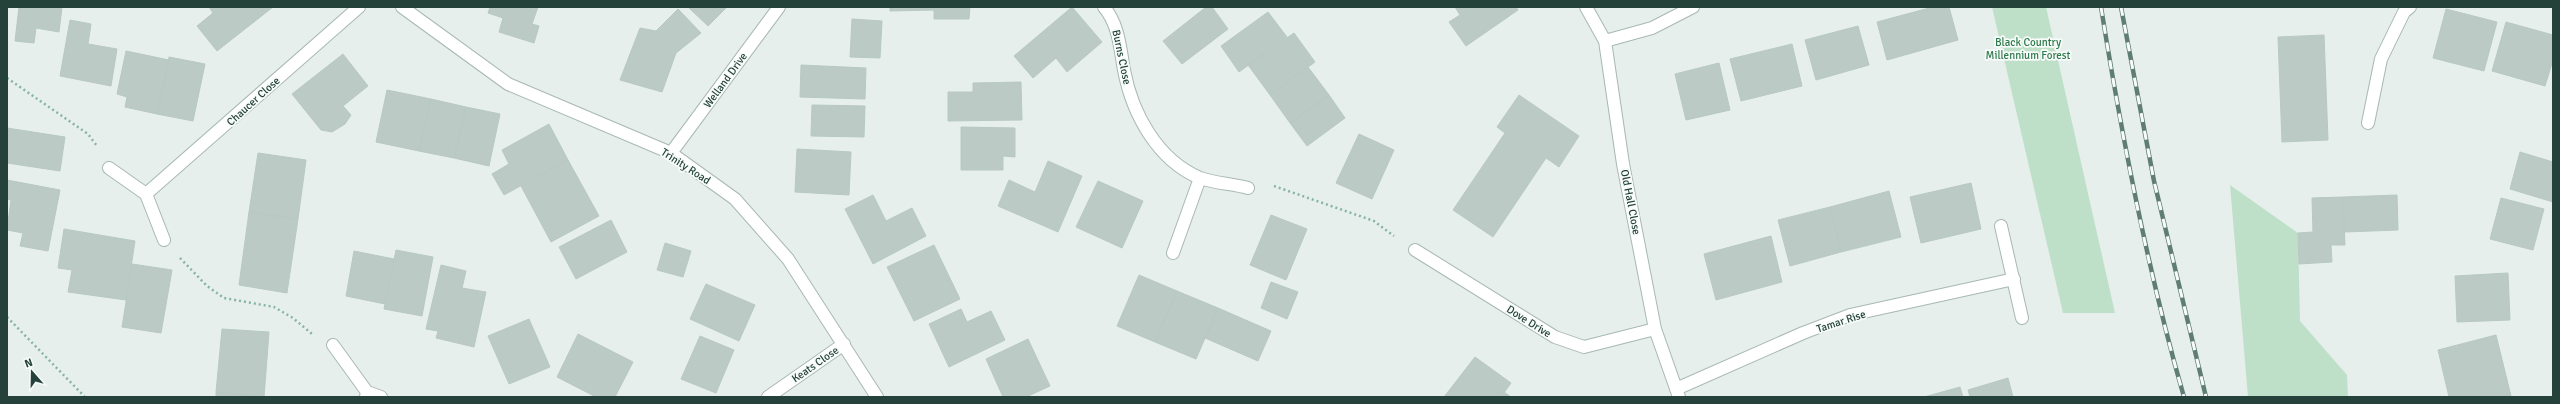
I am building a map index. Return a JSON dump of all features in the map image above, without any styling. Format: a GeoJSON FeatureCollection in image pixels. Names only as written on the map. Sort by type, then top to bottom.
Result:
{"type":"FeatureCollection","features":[{"type":"Feature","properties":{"kind":"street","name":"Chaucer Close"},"geometry":{"type":"LineString","coordinates":[[146,194],[359,7]]}},
{"type":"Feature","properties":{"kind":"street","name":"Trinity Road"},"geometry":{"type":"LineString","coordinates":[[402,7],[508,84],[671,153],[735,198],[788,259],[877,397]]}},
{"type":"Feature","properties":{"kind":"street","name":"Welland Drive"},"geometry":{"type":"LineString","coordinates":[[671,153],[779,7]]}},
{"type":"Feature","properties":{"kind":"street","name":"Burns Close"},"geometry":{"type":"LineString","coordinates":[[1104,7],[1116,27],[1127,84],[1144,127],[1165,154],[1200,178],[1248,188]]}},
{"type":"Feature","properties":{"kind":"street","name":"Old Hall Close"},"geometry":{"type":"LineString","coordinates":[[1586,7],[1605,41],[1623,164],[1655,329],[1678,393]]}},
{"type":"Feature","properties":{"kind":"street"},"geometry":{"type":"LineString","coordinates":[[1605,41],[1652,28],[1693,7]]}},
{"type":"Feature","properties":{"kind":"street"},"geometry":{"type":"LineString","coordinates":[[2368,123],[2381,59],[2404,12],[2410,7]]}},
{"type":"Feature","properties":{"kind":"street"},"geometry":{"type":"LineString","coordinates":[[109,168],[146,194],[164,240]]}},
{"type":"Feature","properties":{"kind":"street"},"geometry":{"type":"LineString","coordinates":[[1174,254],[1200,178]]}},
{"type":"Feature","properties":{"kind":"street"},"geometry":{"type":"LineString","coordinates":[[2002,226],[2022,318]]}},
{"type":"Feature","properties":{"kind":"street","name":"Dove Drive"},"geometry":{"type":"LineString","coordinates":[[1415,250],[1555,337],[1584,347],[1655,329]]}},
{"type":"Feature","properties":{"kind":"street","name":"Tamar Rise"},"geometry":{"type":"LineString","coordinates":[[1678,393],[1803,333],[1850,316],[2014,279]]}},
{"type":"Feature","properties":{"kind":"street","name":"Keats Close"},"geometry":{"type":"LineString","coordinates":[[768,397],[844,344]]}},
{"type":"Feature","properties":{"kind":"street"},"geometry":{"type":"LineString","coordinates":[[333,345],[367,395],[381,397]]}},
{"type":"Feature","properties":{"kind":"path"},"geometry":{"type":"LineString","coordinates":[[7,78],[88,134],[102,153],[109,168]]}},
{"type":"Feature","properties":{"kind":"path"},"geometry":{"type":"LineString","coordinates":[[1248,188],[1278,186],[1374,221],[1415,250]]}},
{"type":"Feature","properties":{"kind":"path"},"geometry":{"type":"LineString","coordinates":[[164,240],[207,286],[224,298],[274,307],[294,318],[315,336],[333,345]]}},
{"type":"Feature","properties":{"kind":"path"},"geometry":{"type":"LineString","coordinates":[[7,317],[85,397]]}},
{"type":"Feature","properties":{"kind":"green space","name":"Black Country Millennium Forest"},"geometry":{"type":"Polygon","coordinates":[[[1992,7],[2046,7],[2115,313],[2063,313],[1992,7]]]}},
{"type":"Feature","properties":{"kind":"green space"},"geometry":{"type":"Polygon","coordinates":[[[2230,185],[2298,233],[2300,321],[2347,375],[2348,397],[2248,397],[2230,185]]]}},
{"type":"Feature","properties":{"kind":"building"},"geometry":{"type":"Polygon","coordinates":[[[19,7],[62,7],[59,32],[36,28],[34,43],[15,41],[19,7]]]}},
{"type":"Feature","properties":{"kind":"building"},"geometry":{"type":"Polygon","coordinates":[[[209,7],[273,7],[217,51],[197,26],[213,13],[209,7]]]}},
{"type":"Feature","properties":{"kind":"building"},"geometry":{"type":"Polygon","coordinates":[[[490,7],[538,7],[532,24],[539,26],[534,43],[499,32],[503,18],[488,13],[490,7]]]}},
{"type":"Feature","properties":{"kind":"building"},"geometry":{"type":"Polygon","coordinates":[[[688,7],[727,7],[708,26],[688,7]]]}},
{"type":"Feature","properties":{"kind":"building"},"geometry":{"type":"Polygon","coordinates":[[[890,7],[934,7],[934,10],[890,11],[890,7]]]}},
{"type":"Feature","properties":{"kind":"building"},"geometry":{"type":"Polygon","coordinates":[[[934,7],[970,7],[969,19],[934,19],[934,7]]]}},
{"type":"Feature","properties":{"kind":"building"},"geometry":{"type":"Polygon","coordinates":[[[1072,7],[1102,42],[1067,72],[1056,58],[1033,78],[1014,56],[1072,7]]]}},
{"type":"Feature","properties":{"kind":"building"},"geometry":{"type":"Polygon","coordinates":[[[1206,7],[1212,7],[1228,29],[1182,64],[1163,41],[1206,7]]]}},
{"type":"Feature","properties":{"kind":"building"},"geometry":{"type":"Polygon","coordinates":[[[1455,7],[1516,7],[1518,10],[1466,46],[1449,22],[1460,15],[1455,7]]]}},
{"type":"Feature","properties":{"kind":"building"},"geometry":{"type":"Polygon","coordinates":[[[1933,7],[1949,7],[1958,40],[1887,60],[1877,22],[1933,7]]]}},
{"type":"Feature","properties":{"kind":"building"},"geometry":{"type":"Polygon","coordinates":[[[678,9],[701,33],[676,53],[662,92],[620,80],[640,28],[656,31],[678,9]]]}},
{"type":"Feature","properties":{"kind":"building"},"geometry":{"type":"Polygon","coordinates":[[[2446,9],[2497,22],[2484,71],[2433,58],[2446,9]]]}},
{"type":"Feature","properties":{"kind":"building"},"geometry":{"type":"Polygon","coordinates":[[[1268,12],[1287,37],[1239,72],[1221,46],[1268,12]]]}},
{"type":"Feature","properties":{"kind":"building"},"geometry":{"type":"Polygon","coordinates":[[[852,19],[882,21],[880,58],[850,57],[852,19]]]}},
{"type":"Feature","properties":{"kind":"building"},"geometry":{"type":"Polygon","coordinates":[[[70,20],[91,24],[88,44],[117,49],[111,86],[60,76],[70,20]]]}},
{"type":"Feature","properties":{"kind":"building"},"geometry":{"type":"Polygon","coordinates":[[[2506,22],[2553,35],[2553,60],[2545,86],[2492,71],[2506,22]]]}},
{"type":"Feature","properties":{"kind":"building"},"geometry":{"type":"Polygon","coordinates":[[[1858,26],[1869,65],[1816,80],[1805,40],[1858,26]]]}},
{"type":"Feature","properties":{"kind":"building"},"geometry":{"type":"Polygon","coordinates":[[[1294,33],[1315,62],[1270,95],[1248,65],[1294,33]]]}},
{"type":"Feature","properties":{"kind":"building"},"geometry":{"type":"Polygon","coordinates":[[[2324,35],[2328,140],[2282,142],[2278,37],[2324,35]]]}},
{"type":"Feature","properties":{"kind":"building"},"geometry":{"type":"Polygon","coordinates":[[[1792,44],[1802,86],[1741,101],[1730,59],[1792,44]]]}},
{"type":"Feature","properties":{"kind":"building"},"geometry":{"type":"Polygon","coordinates":[[[126,51],[169,60],[157,114],[125,107],[127,97],[117,94],[126,51]]]}},
{"type":"Feature","properties":{"kind":"building"},"geometry":{"type":"Polygon","coordinates":[[[343,54],[368,86],[343,106],[351,115],[345,124],[332,132],[321,130],[292,94],[343,54]]]}},
{"type":"Feature","properties":{"kind":"building"},"geometry":{"type":"Polygon","coordinates":[[[169,57],[205,64],[193,121],[157,114],[169,57]]]}},
{"type":"Feature","properties":{"kind":"building"},"geometry":{"type":"Polygon","coordinates":[[[1719,63],[1730,110],[1686,120],[1675,74],[1719,63]]]}},
{"type":"Feature","properties":{"kind":"building"},"geometry":{"type":"Polygon","coordinates":[[[801,65],[866,68],[865,99],[800,97],[801,65]]]}},
{"type":"Feature","properties":{"kind":"building"},"geometry":{"type":"Polygon","coordinates":[[[1308,67],[1329,95],[1290,123],[1270,95],[1308,67]]]}},
{"type":"Feature","properties":{"kind":"building"},"geometry":{"type":"Polygon","coordinates":[[[1021,82],[1022,120],[948,121],[948,92],[973,92],[973,83],[1021,82]]]}},
{"type":"Feature","properties":{"kind":"building"},"geometry":{"type":"Polygon","coordinates":[[[387,90],[431,99],[419,151],[376,142],[387,90]]]}},
{"type":"Feature","properties":{"kind":"building"},"geometry":{"type":"Polygon","coordinates":[[[1329,95],[1345,118],[1307,146],[1290,123],[1329,95]]]}},
{"type":"Feature","properties":{"kind":"building"},"geometry":{"type":"Polygon","coordinates":[[[1519,95],[1579,136],[1559,167],[1546,158],[1493,237],[1453,210],[1505,133],[1497,127],[1519,95]]]}},
{"type":"Feature","properties":{"kind":"building"},"geometry":{"type":"Polygon","coordinates":[[[431,99],[466,107],[454,158],[419,151],[431,99]]]}},
{"type":"Feature","properties":{"kind":"building"},"geometry":{"type":"Polygon","coordinates":[[[812,105],[865,106],[864,137],[811,136],[812,105]]]}},
{"type":"Feature","properties":{"kind":"building"},"geometry":{"type":"Polygon","coordinates":[[[466,107],[500,114],[489,166],[454,158],[466,107]]]}},
{"type":"Feature","properties":{"kind":"building"},"geometry":{"type":"Polygon","coordinates":[[[549,124],[568,160],[504,195],[492,174],[509,164],[502,150],[549,124]]]}},
{"type":"Feature","properties":{"kind":"building"},"geometry":{"type":"Polygon","coordinates":[[[961,127],[1015,128],[1015,157],[1003,156],[1003,170],[961,170],[961,127]]]}},
{"type":"Feature","properties":{"kind":"building"},"geometry":{"type":"Polygon","coordinates":[[[7,128],[65,137],[60,171],[7,163],[7,128]]]}},
{"type":"Feature","properties":{"kind":"building"},"geometry":{"type":"Polygon","coordinates":[[[1359,134],[1394,150],[1372,199],[1336,183],[1359,134]]]}},
{"type":"Feature","properties":{"kind":"building"},"geometry":{"type":"Polygon","coordinates":[[[797,149],[851,152],[849,195],[795,192],[797,149]]]}},
{"type":"Feature","properties":{"kind":"building"},"geometry":{"type":"Polygon","coordinates":[[[2520,152],[2553,162],[2553,202],[2510,189],[2520,152]]]}},
{"type":"Feature","properties":{"kind":"building"},"geometry":{"type":"Polygon","coordinates":[[[258,153],[306,160],[298,219],[249,212],[258,153]]]}},
{"type":"Feature","properties":{"kind":"building"},"geometry":{"type":"Polygon","coordinates":[[[568,160],[599,216],[551,242],[521,186],[568,160]]]}},
{"type":"Feature","properties":{"kind":"building"},"geometry":{"type":"Polygon","coordinates":[[[1048,161],[1082,176],[1058,232],[998,206],[1009,180],[1035,192],[1048,161]]]}},
{"type":"Feature","properties":{"kind":"building"},"geometry":{"type":"Polygon","coordinates":[[[7,180],[60,190],[48,251],[20,246],[23,233],[7,230],[11,200],[7,199],[7,180]]]}},
{"type":"Feature","properties":{"kind":"building"},"geometry":{"type":"Polygon","coordinates":[[[1098,181],[1143,201],[1122,248],[1076,227],[1098,181]]]}},
{"type":"Feature","properties":{"kind":"building"},"geometry":{"type":"Polygon","coordinates":[[[1971,183],[1981,229],[1921,243],[1910,197],[1971,183]]]}},
{"type":"Feature","properties":{"kind":"building"},"geometry":{"type":"Polygon","coordinates":[[[1889,191],[1901,237],[1841,252],[1830,207],[1889,191]]]}},
{"type":"Feature","properties":{"kind":"building"},"geometry":{"type":"Polygon","coordinates":[[[873,195],[886,221],[912,208],[926,236],[873,264],[845,209],[873,195]]]}},
{"type":"Feature","properties":{"kind":"building"},"geometry":{"type":"Polygon","coordinates":[[[2397,195],[2398,230],[2344,232],[2343,197],[2397,195]]]}},
{"type":"Feature","properties":{"kind":"building"},"geometry":{"type":"Polygon","coordinates":[[[2343,197],[2345,245],[2331,245],[2332,262],[2299,264],[2298,233],[2313,232],[2312,198],[2343,197]]]}},
{"type":"Feature","properties":{"kind":"building"},"geometry":{"type":"Polygon","coordinates":[[[2501,198],[2544,209],[2533,250],[2490,239],[2501,198]]]}},
{"type":"Feature","properties":{"kind":"building"},"geometry":{"type":"Polygon","coordinates":[[[1830,207],[1841,252],[1790,266],[1778,220],[1830,207]]]}},
{"type":"Feature","properties":{"kind":"building"},"geometry":{"type":"Polygon","coordinates":[[[249,212],[298,219],[287,293],[239,285],[249,212]]]}},
{"type":"Feature","properties":{"kind":"building"},"geometry":{"type":"Polygon","coordinates":[[[1271,215],[1307,229],[1286,280],[1250,265],[1271,215]]]}},
{"type":"Feature","properties":{"kind":"building"},"geometry":{"type":"Polygon","coordinates":[[[611,220],[627,252],[576,279],[559,247],[611,220]]]}},
{"type":"Feature","properties":{"kind":"building"},"geometry":{"type":"Polygon","coordinates":[[[64,229],[135,241],[126,300],[68,292],[72,270],[58,268],[64,229]]]}},
{"type":"Feature","properties":{"kind":"building"},"geometry":{"type":"Polygon","coordinates":[[[1771,236],[1782,282],[1716,300],[1704,254],[1771,236]]]}},
{"type":"Feature","properties":{"kind":"building"},"geometry":{"type":"Polygon","coordinates":[[[665,243],[691,251],[683,277],[657,270],[665,243]]]}},
{"type":"Feature","properties":{"kind":"building"},"geometry":{"type":"Polygon","coordinates":[[[934,245],[960,299],[914,321],[887,267],[934,245]]]}},
{"type":"Feature","properties":{"kind":"building"},"geometry":{"type":"Polygon","coordinates":[[[396,250],[433,257],[422,316],[384,309],[396,250]]]}},
{"type":"Feature","properties":{"kind":"building"},"geometry":{"type":"Polygon","coordinates":[[[354,251],[394,259],[385,304],[346,296],[354,251]]]}},
{"type":"Feature","properties":{"kind":"building"},"geometry":{"type":"Polygon","coordinates":[[[132,264],[172,270],[161,333],[122,327],[132,264]]]}},
{"type":"Feature","properties":{"kind":"building"},"geometry":{"type":"Polygon","coordinates":[[[441,265],[466,271],[462,288],[486,292],[474,347],[436,338],[438,331],[426,329],[441,265]]]}},
{"type":"Feature","properties":{"kind":"building"},"geometry":{"type":"Polygon","coordinates":[[[2508,273],[2510,320],[2457,322],[2455,276],[2508,273]]]}},
{"type":"Feature","properties":{"kind":"building"},"geometry":{"type":"Polygon","coordinates":[[[1139,275],[1177,291],[1155,342],[1117,326],[1139,275]]]}},
{"type":"Feature","properties":{"kind":"building"},"geometry":{"type":"Polygon","coordinates":[[[1271,282],[1298,292],[1287,319],[1261,308],[1271,282]]]}},
{"type":"Feature","properties":{"kind":"building"},"geometry":{"type":"Polygon","coordinates":[[[706,284],[755,305],[739,341],[690,319],[706,284]]]}},
{"type":"Feature","properties":{"kind":"building"},"geometry":{"type":"Polygon","coordinates":[[[1177,291],[1218,308],[1196,359],[1155,342],[1177,291]]]}},
{"type":"Feature","properties":{"kind":"building"},"geometry":{"type":"Polygon","coordinates":[[[1218,308],[1271,331],[1258,361],[1205,338],[1218,308]]]}},
{"type":"Feature","properties":{"kind":"building"},"geometry":{"type":"Polygon","coordinates":[[[961,309],[967,322],[991,311],[1005,340],[949,367],[929,324],[961,309]]]}},
{"type":"Feature","properties":{"kind":"building"},"geometry":{"type":"Polygon","coordinates":[[[529,319],[550,367],[509,384],[488,336],[529,319]]]}},
{"type":"Feature","properties":{"kind":"building"},"geometry":{"type":"Polygon","coordinates":[[[222,329],[269,332],[264,397],[216,392],[222,329]]]}},
{"type":"Feature","properties":{"kind":"building"},"geometry":{"type":"Polygon","coordinates":[[[578,334],[633,362],[615,397],[596,397],[557,377],[578,334]]]}},
{"type":"Feature","properties":{"kind":"building"},"geometry":{"type":"Polygon","coordinates":[[[2496,335],[2511,396],[2449,397],[2438,350],[2496,335]]]}},
{"type":"Feature","properties":{"kind":"building"},"geometry":{"type":"Polygon","coordinates":[[[700,336],[734,350],[716,393],[681,379],[700,336]]]}},
{"type":"Feature","properties":{"kind":"building"},"geometry":{"type":"Polygon","coordinates":[[[1028,339],[1050,386],[1026,397],[1003,397],[986,359],[1028,339]]]}},
{"type":"Feature","properties":{"kind":"building"},"geometry":{"type":"Polygon","coordinates":[[[1475,357],[1511,383],[1501,397],[1444,397],[1475,357]]]}},
{"type":"Feature","properties":{"kind":"building"},"geometry":{"type":"Polygon","coordinates":[[[2008,378],[2013,397],[1970,397],[1968,390],[2008,378]]]}},
{"type":"Feature","properties":{"kind":"building"},"geometry":{"type":"Polygon","coordinates":[[[1960,387],[1963,397],[1924,397],[1960,387]]]}},
{"type":"Feature","properties":{"kind":"building"},"geometry":{"type":"Polygon","coordinates":[[[216,392],[264,397],[216,397],[216,392]]]}},
{"type":"Feature","properties":{"kind":"building"},"geometry":{"type":"Polygon","coordinates":[[[1504,392],[1511,397],[1501,397],[1504,392]]]}},
{"type":"Feature","properties":{"kind":"railway"},"geometry":{"type":"LineString","coordinates":[[2101,7],[2136,203],[2158,300],[2184,397]]}},
{"type":"Feature","properties":{"kind":"railway"},"geometry":{"type":"LineString","coordinates":[[2121,7],[2154,181],[2206,397]]}}]}
